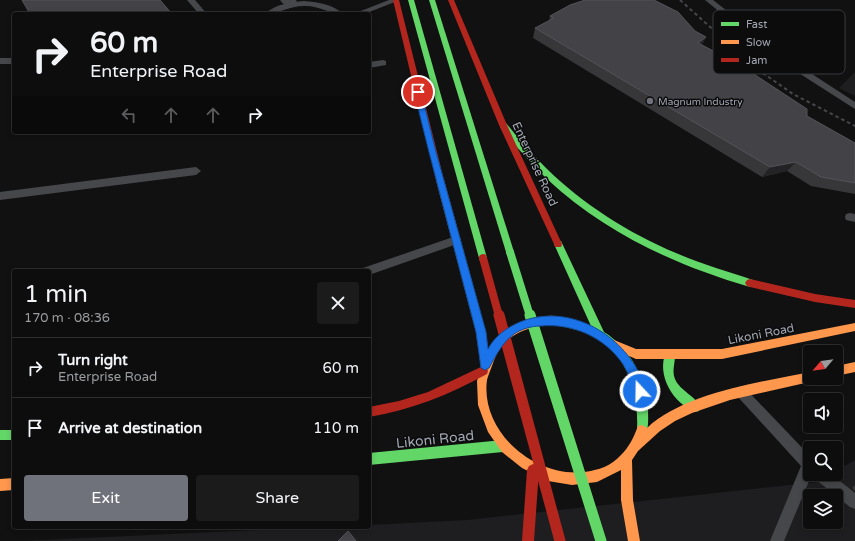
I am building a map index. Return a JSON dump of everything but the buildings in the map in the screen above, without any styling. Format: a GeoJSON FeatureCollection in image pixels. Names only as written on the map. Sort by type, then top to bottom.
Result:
{"type":"FeatureCollection","features":[{"type":"Feature","properties":{"kind":"main road"},"geometry":{"type":"LineString","coordinates":[[396,0],[432,152],[481,332],[484,368],[482,396],[488,422],[503,446],[533,470],[553,478],[567,480],[594,479],[612,471],[626,460],[636,446],[657,428],[673,417],[695,407],[740,392],[803,378]]}},
{"type":"Feature","properties":{"kind":"main road"},"geometry":{"type":"LineString","coordinates":[[411,0],[560,541]]}},
{"type":"Feature","properties":{"kind":"main road"},"geometry":{"type":"LineString","coordinates":[[432,0],[601,541]]}},
{"type":"Feature","properties":{"kind":"main road","name":"Enterprise Road"},"geometry":{"type":"LineString","coordinates":[[451,0],[503,125],[601,336]]}},
{"type":"Feature","properties":{"kind":"main road"},"geometry":{"type":"LineString","coordinates":[[503,125],[556,183],[589,210],[624,233],[662,252],[710,271],[764,287],[855,304]]}},
{"type":"Feature","properties":{"kind":"main road"},"geometry":{"type":"LineString","coordinates":[[371,412],[435,396],[456,386],[484,368],[496,345],[512,330],[532,322],[555,320],[578,325],[601,336],[611,343],[626,360],[637,380],[643,402],[643,425],[636,446]]}},
{"type":"Feature","properties":{"kind":"main road","name":"Likoni Road"},"geometry":{"type":"LineString","coordinates":[[611,343],[636,354],[670,356],[722,354],[855,327]]}},
{"type":"Feature","properties":{"kind":"main road"},"geometry":{"type":"LineString","coordinates":[[670,356],[667,363],[671,383],[682,398],[695,407]]}},
{"type":"Feature","properties":{"kind":"main road"},"geometry":{"type":"LineString","coordinates":[[843,370],[855,367]]}},
{"type":"Feature","properties":{"kind":"main road"},"geometry":{"type":"LineString","coordinates":[[0,435],[12,435]]}},
{"type":"Feature","properties":{"kind":"main road","name":"Likoni Road"},"geometry":{"type":"LineString","coordinates":[[371,460],[503,446]]}},
{"type":"Feature","properties":{"kind":"main road"},"geometry":{"type":"LineString","coordinates":[[626,460],[625,494],[627,515],[634,541]]}},
{"type":"Feature","properties":{"kind":"main road"},"geometry":{"type":"LineString","coordinates":[[528,541],[533,470]]}},
{"type":"Feature","properties":{"kind":"main road"},"geometry":{"type":"LineString","coordinates":[[0,485],[12,484]]}},
{"type":"Feature","properties":{"kind":"lane"},"geometry":{"type":"LineString","coordinates":[[191,0],[201,12]]}},
{"type":"Feature","properties":{"kind":"lane"},"geometry":{"type":"LineString","coordinates":[[361,12],[379,3],[396,0]]}},
{"type":"Feature","properties":{"kind":"lane"},"geometry":{"type":"LineString","coordinates":[[709,0],[722,10]]}},
{"type":"Feature","properties":{"kind":"lane"},"geometry":{"type":"LineString","coordinates":[[273,12],[289,1],[307,2],[337,12]]}},
{"type":"Feature","properties":{"kind":"lane"},"geometry":{"type":"LineString","coordinates":[[0,61],[12,61]]}},
{"type":"Feature","properties":{"kind":"lane"},"geometry":{"type":"LineString","coordinates":[[371,65],[383,64]]}},
{"type":"Feature","properties":{"kind":"lane"},"geometry":{"type":"LineString","coordinates":[[806,74],[855,106]]}},
{"type":"Feature","properties":{"kind":"lane"},"geometry":{"type":"LineString","coordinates":[[0,196],[196,171]]}},
{"type":"Feature","properties":{"kind":"lane"},"geometry":{"type":"LineString","coordinates":[[370,269],[456,240]]}},
{"type":"Feature","properties":{"kind":"lane"},"geometry":{"type":"LineString","coordinates":[[740,392],[803,459]]}},
{"type":"Feature","properties":{"kind":"lane"},"geometry":{"type":"LineString","coordinates":[[777,541],[803,479]]}},
{"type":"Feature","properties":{"kind":"lane"},"geometry":{"type":"LineString","coordinates":[[829,481],[855,502]]}},
{"type":"Feature","properties":{"kind":"shaded area"},"geometry":{"type":"Polygon","coordinates":[[[855,72],[855,96],[839,88],[855,72]]]}},
{"type":"Feature","properties":{"kind":"shaded area"},"geometry":{"type":"Polygon","coordinates":[[[855,460],[855,541],[22,541],[280,529],[371,529],[371,525],[467,520],[818,482],[843,481],[843,467],[855,460]]]}},
{"type":"Feature","properties":{"kind":"railway"},"geometry":{"type":"LineString","coordinates":[[680,0],[713,30]]}},
{"type":"Feature","properties":{"kind":"railway"},"geometry":{"type":"LineString","coordinates":[[764,74],[793,94],[855,126]]}},
{"type":"Feature","properties":{"kind":"traffic: fast"},"geometry":{"type":"LineString","coordinates":[[411,0],[483,258]]}},
{"type":"Feature","properties":{"kind":"traffic: fast"},"geometry":{"type":"LineString","coordinates":[[432,0],[510,252]]}},
{"type":"Feature","properties":{"kind":"traffic: fast"},"geometry":{"type":"LineString","coordinates":[[503,125],[543,170],[578,201],[600,217],[672,256],[750,283]]}},
{"type":"Feature","properties":{"kind":"traffic: fast"},"geometry":{"type":"LineString","coordinates":[[558,244],[601,336]]}},
{"type":"Feature","properties":{"kind":"traffic: fast"},"geometry":{"type":"LineString","coordinates":[[510,252],[601,541]]}},
{"type":"Feature","properties":{"kind":"traffic: fast"},"geometry":{"type":"LineString","coordinates":[[555,320],[578,326],[599,334],[611,342],[621,352],[629,363],[639,389],[642,403],[642,430]]}},
{"type":"Feature","properties":{"kind":"traffic: fast"},"geometry":{"type":"LineString","coordinates":[[670,355],[668,364],[670,379],[677,391],[695,407]]}},
{"type":"Feature","properties":{"kind":"traffic: fast"},"geometry":{"type":"LineString","coordinates":[[0,435],[12,435]]}},
{"type":"Feature","properties":{"kind":"traffic: fast"},"geometry":{"type":"LineString","coordinates":[[371,459],[503,446]]}},
{"type":"Feature","properties":{"kind":"traffic: slow"},"geometry":{"type":"LineString","coordinates":[[440,180],[481,332],[485,365]]}},
{"type":"Feature","properties":{"kind":"traffic: slow"},"geometry":{"type":"LineString","coordinates":[[555,320],[530,323],[517,328],[501,340],[490,356],[482,381],[483,405],[492,428],[506,448],[526,464],[548,475],[572,479],[597,476],[613,469],[626,459],[635,446],[642,430]]}},
{"type":"Feature","properties":{"kind":"traffic: slow"},"geometry":{"type":"LineString","coordinates":[[614,345],[636,354],[722,354],[855,327]]}},
{"type":"Feature","properties":{"kind":"traffic: slow"},"geometry":{"type":"LineString","coordinates":[[843,370],[855,367]]}},
{"type":"Feature","properties":{"kind":"traffic: slow"},"geometry":{"type":"LineString","coordinates":[[636,446],[656,427],[689,408],[730,395],[803,379]]}},
{"type":"Feature","properties":{"kind":"traffic: slow"},"geometry":{"type":"LineString","coordinates":[[626,460],[627,500],[634,541]]}},
{"type":"Feature","properties":{"kind":"traffic: slow"},"geometry":{"type":"LineString","coordinates":[[0,485],[12,484]]}},
{"type":"Feature","properties":{"kind":"traffic: jam"},"geometry":{"type":"LineString","coordinates":[[396,0],[440,180]]}},
{"type":"Feature","properties":{"kind":"traffic: jam"},"geometry":{"type":"LineString","coordinates":[[451,0],[503,125],[558,244]]}},
{"type":"Feature","properties":{"kind":"traffic: jam"},"geometry":{"type":"LineString","coordinates":[[483,258],[560,541]]}},
{"type":"Feature","properties":{"kind":"traffic: jam"},"geometry":{"type":"LineString","coordinates":[[750,283],[815,298],[855,304]]}},
{"type":"Feature","properties":{"kind":"traffic: jam"},"geometry":{"type":"LineString","coordinates":[[371,412],[399,406],[428,397],[483,371]]}},
{"type":"Feature","properties":{"kind":"traffic: jam"},"geometry":{"type":"LineString","coordinates":[[528,541],[533,470]]}},
{"type":"Feature","properties":{"kind":"place","name":"Magnum Industry"},"geometry":{"type":"Point","coordinates":[650,101]}},
{"type":"Feature","properties":{"kind":"route"},"geometry":{"type":"LineString","coordinates":[[418,92],[432,152],[481,332],[485,365],[496,345],[512,330],[532,322],[555,320],[578,325],[601,336],[611,343],[626,360],[637,380],[640,391]]}}]}
